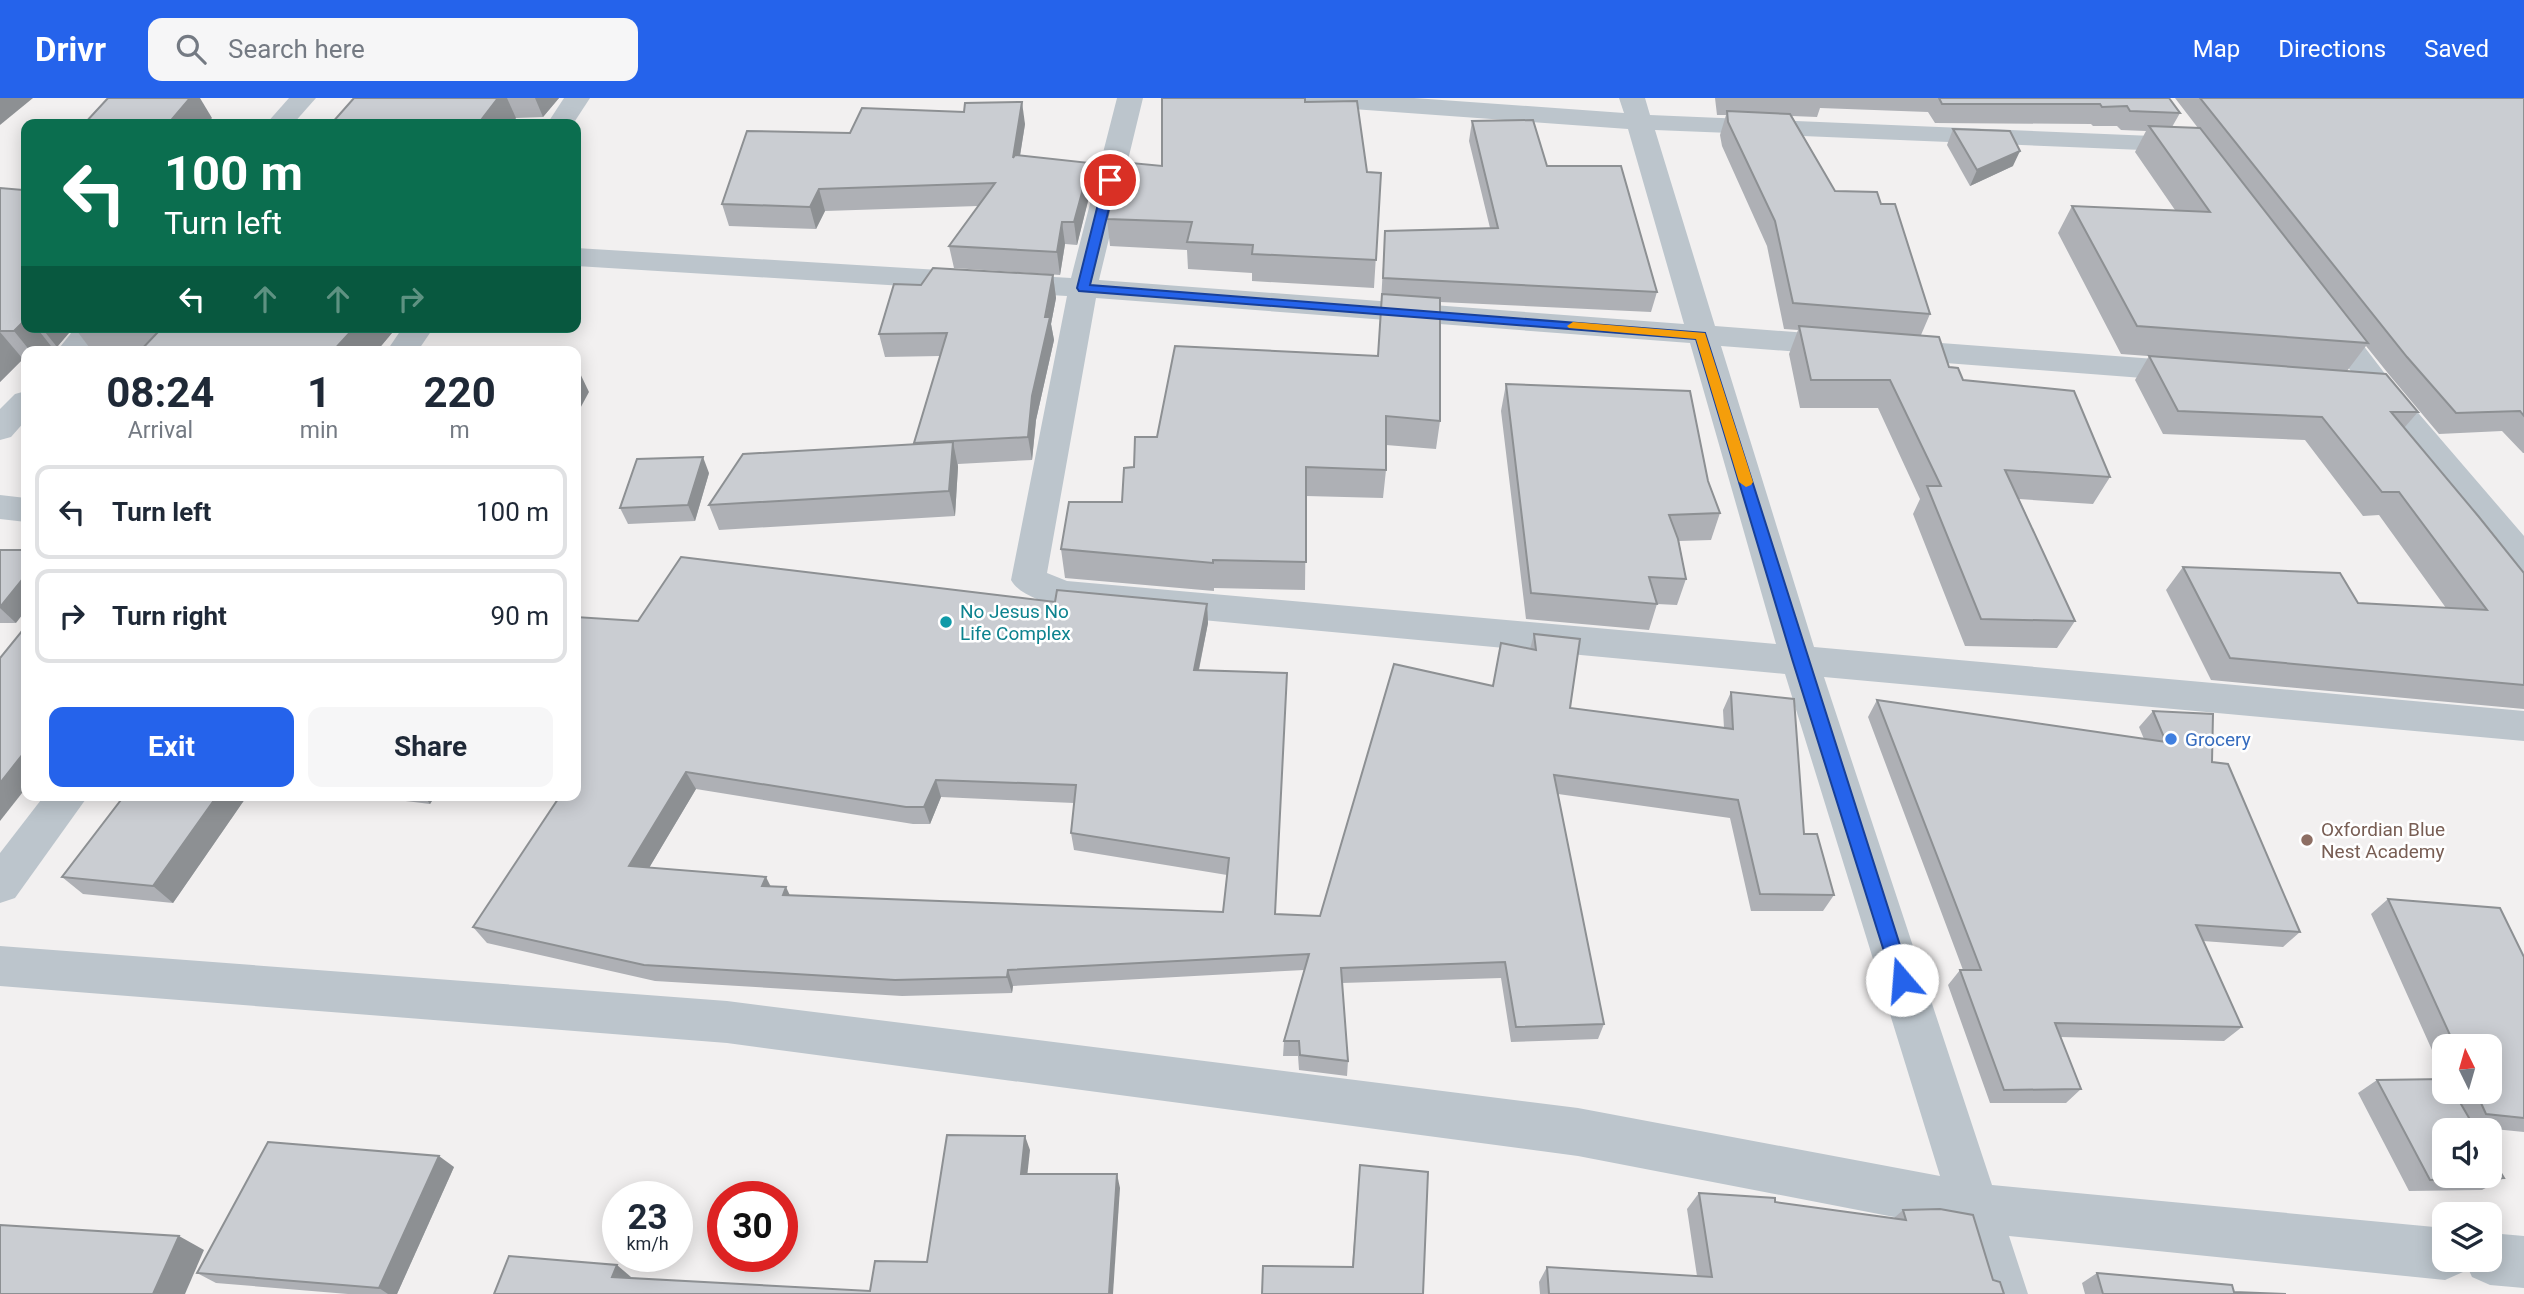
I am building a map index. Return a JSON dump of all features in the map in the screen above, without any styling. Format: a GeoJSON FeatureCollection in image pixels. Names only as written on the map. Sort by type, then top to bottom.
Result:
{"type":"FeatureCollection","features":[{"type":"Feature","properties":{"kind":"street"},"geometry":{"type":"LineString","coordinates":[[284,119],[303,98]]}},
{"type":"Feature","properties":{"kind":"street"},"geometry":{"type":"LineString","coordinates":[[562,119],[577,98]]}},
{"type":"Feature","properties":{"kind":"street"},"geometry":{"type":"LineString","coordinates":[[1130,98],[1083,288],[1029,580],[1063,594],[2524,726]]}},
{"type":"Feature","properties":{"kind":"street"},"geometry":{"type":"LineString","coordinates":[[1311,98],[1635,110],[2203,155],[2174,116]]}},
{"type":"Feature","properties":{"kind":"street"},"geometry":{"type":"LineString","coordinates":[[1635,110],[1800,662],[2002,1294]]}},
{"type":"Feature","properties":{"kind":"street"},"geometry":{"type":"LineString","coordinates":[[581,257],[1083,288],[2226,374]]}},
{"type":"Feature","properties":{"kind":"street"},"geometry":{"type":"LineString","coordinates":[[2312,298],[2378,386],[2524,559]]}},
{"type":"Feature","properties":{"kind":"street"},"geometry":{"type":"LineString","coordinates":[[2337,383],[2378,386]]}},
{"type":"Feature","properties":{"kind":"street"},"geometry":{"type":"LineString","coordinates":[[0,429],[21,406]]}},
{"type":"Feature","properties":{"kind":"street"},"geometry":{"type":"LineString","coordinates":[[0,507],[21,509]]}},
{"type":"Feature","properties":{"kind":"street"},"geometry":{"type":"LineString","coordinates":[[0,885],[64,801]]}},
{"type":"Feature","properties":{"kind":"street"},"geometry":{"type":"LineString","coordinates":[[0,966],[727,1022],[1578,1132],[1975,1208],[2432,1253]]}},
{"type":"Feature","properties":{"kind":"street"},"geometry":{"type":"LineString","coordinates":[[2502,1260],[2524,1262]]}},
{"type":"Feature","properties":{"kind":"building"},"geometry":{"type":"Polygon","coordinates":[[[108,98],[190,98],[172,119],[89,119],[108,98]]]}},
{"type":"Feature","properties":{"kind":"building"},"geometry":{"type":"Polygon","coordinates":[[[354,98],[498,98],[482,119],[335,119],[354,98]]]}},
{"type":"Feature","properties":{"kind":"building"},"geometry":{"type":"Polygon","coordinates":[[[1162,98],[1305,98],[1305,102],[1357,101],[1367,172],[1381,173],[1376,260],[1252,254],[1253,245],[1187,242],[1192,222],[1107,219],[1121,162],[1162,166],[1162,98]]]}},
{"type":"Feature","properties":{"kind":"building"},"geometry":{"type":"Polygon","coordinates":[[[1939,98],[2169,98],[2180,113],[2130,111],[2127,106],[2102,107],[2100,104],[1942,104],[1939,98]]]}},
{"type":"Feature","properties":{"kind":"building"},"geometry":{"type":"Polygon","coordinates":[[[2200,98],[2524,98],[2524,416],[2520,411],[2456,413],[2407,357],[2200,98]]]}},
{"type":"Feature","properties":{"kind":"building"},"geometry":{"type":"Polygon","coordinates":[[[1022,102],[1013,158],[1015,155],[1090,163],[1074,222],[1062,222],[1057,252],[949,246],[995,183],[819,189],[810,207],[722,204],[747,131],[850,133],[862,108],[964,112],[965,103],[1022,102]]]}},
{"type":"Feature","properties":{"kind":"building"},"geometry":{"type":"Polygon","coordinates":[[[1727,111],[1790,114],[1835,191],[1877,192],[1881,204],[1895,204],[1930,314],[1793,303],[1775,221],[1728,122],[1727,111]]]}},
{"type":"Feature","properties":{"kind":"building"},"geometry":{"type":"Polygon","coordinates":[[[1533,120],[1547,166],[1621,166],[1657,292],[1383,278],[1385,231],[1498,228],[1472,121],[1533,120]]]}},
{"type":"Feature","properties":{"kind":"building"},"geometry":{"type":"Polygon","coordinates":[[[2149,126],[2200,128],[2368,343],[2137,326],[2072,206],[2210,212],[2149,126]]]}},
{"type":"Feature","properties":{"kind":"building"},"geometry":{"type":"Polygon","coordinates":[[[1953,129],[2010,131],[2020,151],[1977,170],[1953,129]]]}},
{"type":"Feature","properties":{"kind":"building"},"geometry":{"type":"Polygon","coordinates":[[[0,188],[21,190],[21,324],[14,331],[0,331],[0,188]]]}},
{"type":"Feature","properties":{"kind":"building"},"geometry":{"type":"Polygon","coordinates":[[[933,268],[1053,275],[1045,317],[1050,317],[1032,396],[1028,437],[914,443],[947,333],[879,334],[894,284],[921,285],[933,268]]]}},
{"type":"Feature","properties":{"kind":"building"},"geometry":{"type":"Polygon","coordinates":[[[1382,294],[1440,298],[1440,421],[1386,416],[1386,470],[1306,467],[1306,562],[1213,560],[1213,563],[1061,549],[1069,502],[1122,502],[1124,468],[1134,467],[1135,437],[1157,437],[1175,346],[1378,356],[1382,294]]]}},
{"type":"Feature","properties":{"kind":"building"},"geometry":{"type":"Polygon","coordinates":[[[1799,326],[1939,337],[1949,367],[1958,368],[1963,380],[2074,391],[2110,477],[2005,470],[2075,621],[1981,619],[1927,486],[1941,486],[1890,380],[1811,380],[1799,326]]]}},
{"type":"Feature","properties":{"kind":"building"},"geometry":{"type":"Polygon","coordinates":[[[157,333],[349,333],[338,346],[145,346],[157,333]]]}},
{"type":"Feature","properties":{"kind":"building"},"geometry":{"type":"Polygon","coordinates":[[[2149,356],[2386,374],[2418,412],[2391,412],[2524,573],[2524,685],[2230,658],[2183,567],[2340,573],[2358,603],[2487,610],[2399,492],[2382,492],[2322,417],[2178,411],[2149,356]]]}},
{"type":"Feature","properties":{"kind":"building"},"geometry":{"type":"Polygon","coordinates":[[[1506,384],[1690,391],[1708,481],[1720,513],[1669,515],[1678,539],[1686,579],[1649,577],[1657,604],[1531,593],[1506,384]]]}},
{"type":"Feature","properties":{"kind":"building"},"geometry":{"type":"Polygon","coordinates":[[[953,442],[949,491],[709,505],[743,454],[953,442]]]}},
{"type":"Feature","properties":{"kind":"building"},"geometry":{"type":"Polygon","coordinates":[[[703,457],[688,505],[620,508],[637,459],[703,457]]]}},
{"type":"Feature","properties":{"kind":"building"},"geometry":{"type":"Polygon","coordinates":[[[0,550],[21,550],[21,581],[0,607],[0,550]]]}},
{"type":"Feature","properties":{"kind":"building"},"geometry":{"type":"Polygon","coordinates":[[[681,557],[1055,602],[1057,590],[1207,604],[1194,670],[1287,673],[1275,914],[1320,916],[1394,664],[1493,686],[1501,643],[1536,650],[1534,634],[1580,639],[1570,708],[1733,729],[1731,692],[1794,699],[1804,834],[1817,834],[1834,895],[1760,894],[1738,800],[1554,775],[1604,1024],[1516,1027],[1505,962],[1341,968],[1348,1061],[1300,1055],[1299,1041],[1284,1041],[1309,954],[1008,970],[1007,977],[895,980],[644,965],[473,927],[557,801],[581,801],[581,617],[638,621],[681,557]],[[686,772],[629,866],[766,877],[762,886],[786,887],[783,895],[1223,912],[1229,858],[1071,833],[1076,785],[936,780],[924,807],[906,807],[686,772]]]}},
{"type":"Feature","properties":{"kind":"building"},"geometry":{"type":"Polygon","coordinates":[[[21,632],[21,756],[0,783],[0,658],[21,632]]]}},
{"type":"Feature","properties":{"kind":"building"},"geometry":{"type":"Polygon","coordinates":[[[1877,700],[2166,742],[2153,711],[2213,714],[2212,762],[2228,764],[2300,932],[2196,925],[2242,1027],[2055,1023],[2081,1089],[2004,1090],[1960,970],[1981,970],[1877,700]]]}},
{"type":"Feature","properties":{"kind":"building"},"geometry":{"type":"Polygon","coordinates":[[[120,801],[213,801],[153,886],[62,877],[120,801]]]}},
{"type":"Feature","properties":{"kind":"building"},"geometry":{"type":"Polygon","coordinates":[[[2388,899],[2500,908],[2524,957],[2524,1118],[2486,1114],[2481,1104],[2502,1104],[2502,1034],[2450,1034],[2388,899]]]}},
{"type":"Feature","properties":{"kind":"building"},"geometry":{"type":"Polygon","coordinates":[[[2432,1079],[2432,1104],[2461,1104],[2469,1118],[2432,1118],[2432,1180],[2430,1180],[2377,1080],[2432,1079]]]}},
{"type":"Feature","properties":{"kind":"building"},"geometry":{"type":"Polygon","coordinates":[[[947,1135],[1025,1136],[1021,1174],[1117,1174],[1109,1294],[494,1294],[509,1256],[602,1264],[602,1272],[614,1272],[612,1277],[870,1291],[875,1261],[927,1262],[947,1135]]]}},
{"type":"Feature","properties":{"kind":"building"},"geometry":{"type":"Polygon","coordinates":[[[268,1142],[439,1156],[379,1288],[197,1273],[268,1142]]]}},
{"type":"Feature","properties":{"kind":"building"},"geometry":{"type":"Polygon","coordinates":[[[1360,1165],[1428,1172],[1423,1294],[1262,1294],[1263,1266],[1353,1267],[1360,1165]]]}},
{"type":"Feature","properties":{"kind":"building"},"geometry":{"type":"Polygon","coordinates":[[[1699,1193],[1775,1198],[1775,1202],[1906,1220],[1903,1210],[1940,1209],[1973,1215],[1993,1280],[2000,1282],[2004,1294],[1549,1294],[1547,1267],[1712,1277],[1699,1193]]]}},
{"type":"Feature","properties":{"kind":"building"},"geometry":{"type":"Polygon","coordinates":[[[0,1225],[179,1236],[153,1294],[0,1294],[0,1225]]]}},
{"type":"Feature","properties":{"kind":"building"},"geometry":{"type":"Polygon","coordinates":[[[2097,1273],[2232,1285],[2234,1292],[2286,1294],[2103,1294],[2097,1273]]]}},
{"type":"Feature","properties":{"kind":"slow traffic"},"geometry":{"type":"LineString","coordinates":[[1573,326],[1701,335],[1746,482]]}},
{"type":"Feature","properties":{"kind":"place","name":"No Jesus No Life Complex"},"geometry":{"type":"Point","coordinates":[946,622]}},
{"type":"Feature","properties":{"kind":"place","name":"Grocery"},"geometry":{"type":"Point","coordinates":[2171,739]}},
{"type":"Feature","properties":{"kind":"place","name":"Oxfordian Blue Nest Academy"},"geometry":{"type":"Point","coordinates":[2307,840]}},
{"type":"Feature","properties":{"kind":"route"},"geometry":{"type":"LineString","coordinates":[[1110,180],[1083,288],[1701,335],[1800,662],[1902,980]]}}]}
